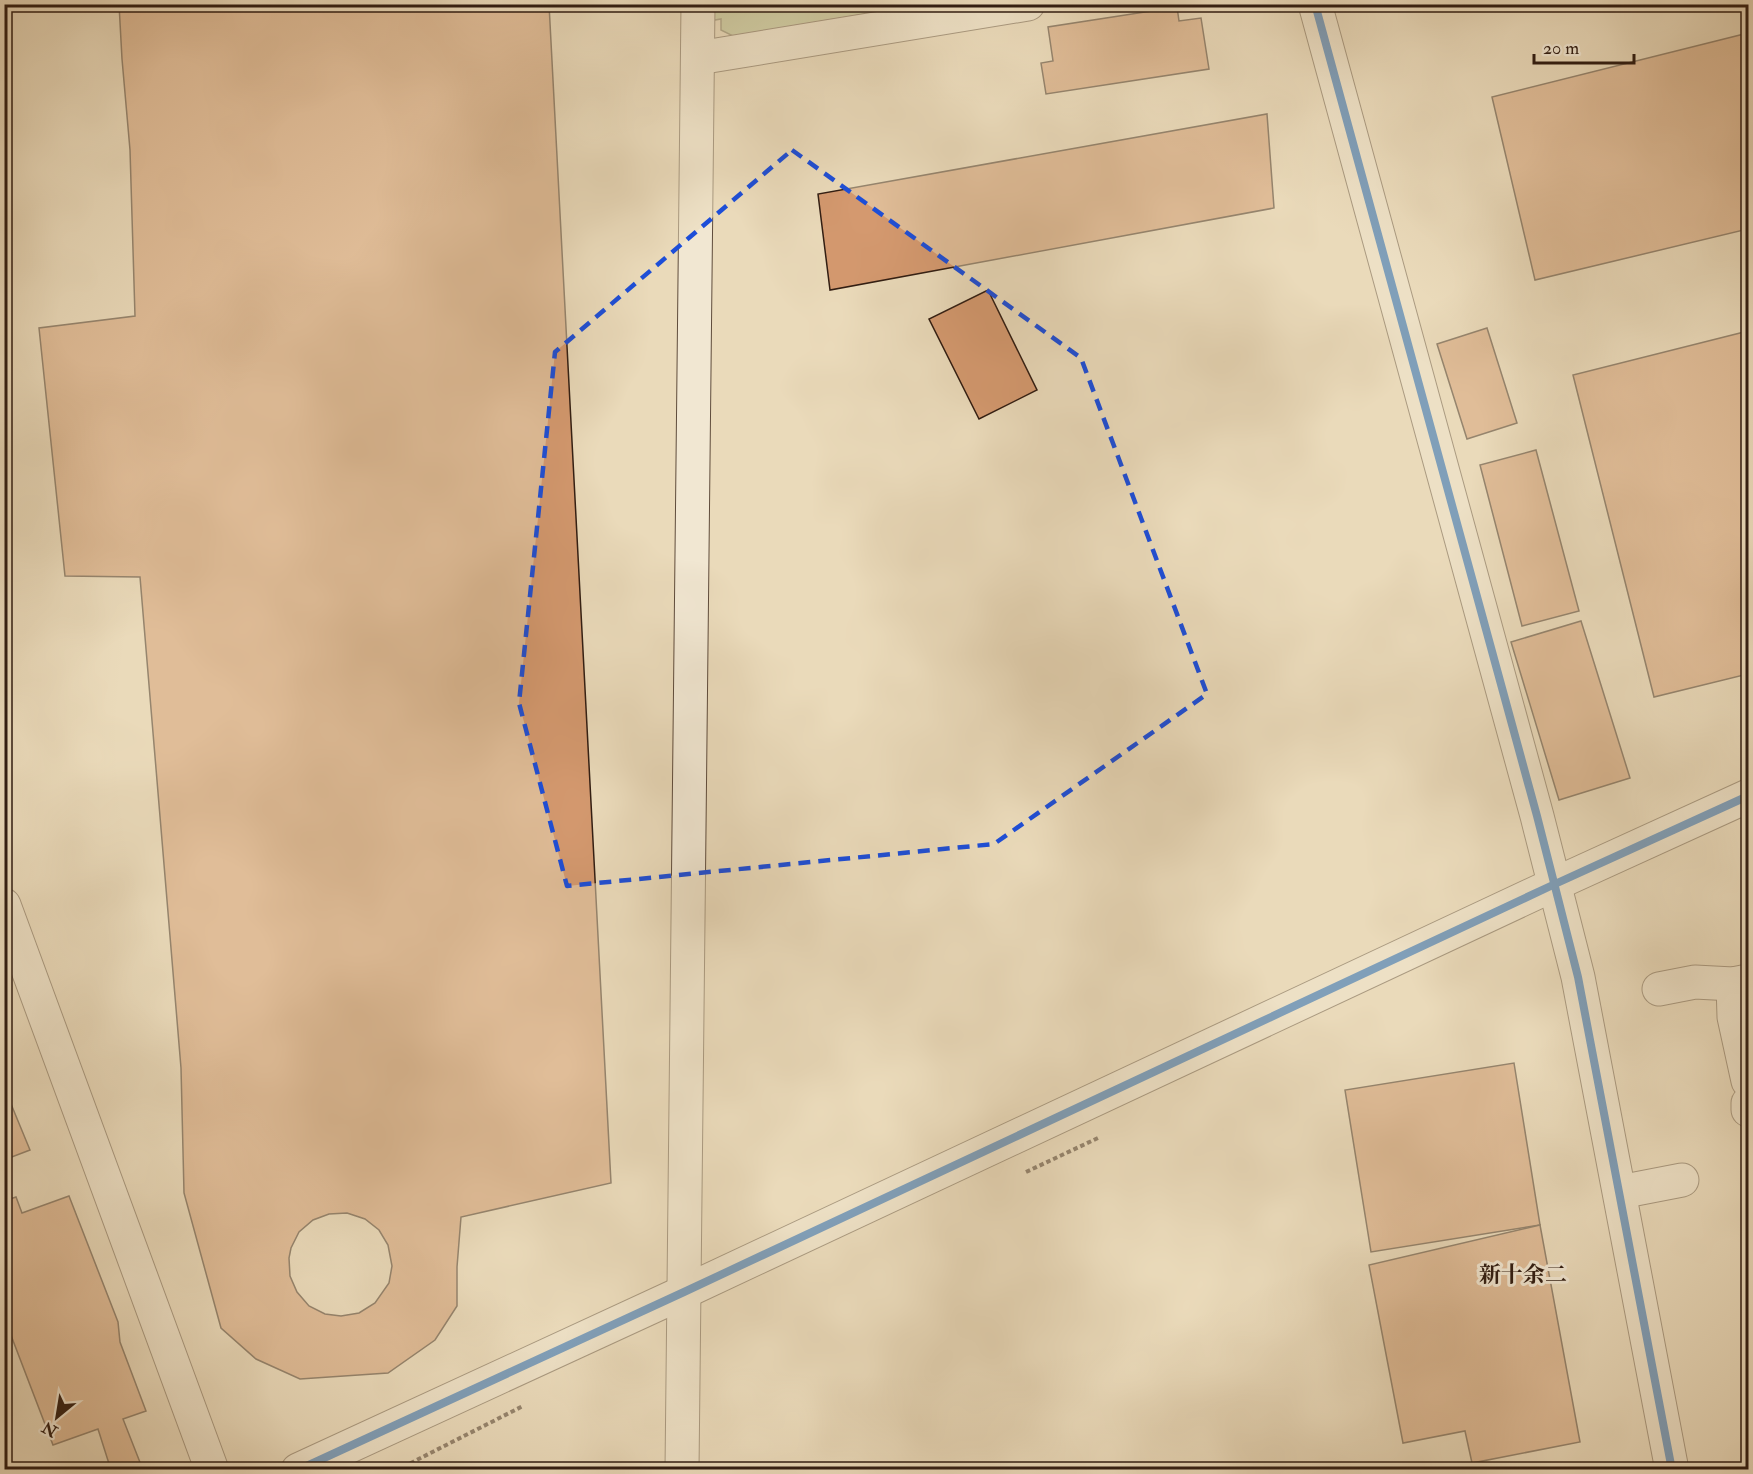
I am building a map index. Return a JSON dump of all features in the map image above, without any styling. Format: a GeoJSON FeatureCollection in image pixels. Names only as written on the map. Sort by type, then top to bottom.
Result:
{"type":"FeatureCollection","features":[{"type":"Feature","properties":{"kind":"street"},"geometry":{"type":"LineString","coordinates":[[682,1470],[698,4]]}},
{"type":"Feature","properties":{"kind":"street"},"geometry":{"type":"LineString","coordinates":[[698,58],[1028,4]]}},
{"type":"Feature","properties":{"kind":"street"},"geometry":{"type":"LineString","coordinates":[[1315,4],[1555,884],[1578,977],[1672,1470]]}},
{"type":"Feature","properties":{"kind":"street"},"geometry":{"type":"LineString","coordinates":[[297,1470],[684,1292],[1555,884],[1749,796]]}},
{"type":"Feature","properties":{"kind":"street"},"geometry":{"type":"LineString","coordinates":[[4,905],[212,1470]]}},
{"type":"Feature","properties":{"kind":"street"},"geometry":{"type":"LineString","coordinates":[[1659,989],[1695,982],[1741,982],[1734,1017],[1749,1081]]}},
{"type":"Feature","properties":{"kind":"street"},"geometry":{"type":"LineString","coordinates":[[1749,1103],[1749,1110]]}},
{"type":"Feature","properties":{"kind":"street"},"geometry":{"type":"LineString","coordinates":[[1620,1192],[1682,1180]]}},
{"type":"Feature","properties":{"kind":"highlighted area"},"geometry":{"type":"Polygon","coordinates":[[[792,150],[1081,358],[1207,694],[994,844],[567,886],[519,703],[555,352],[792,150]]]}},
{"type":"Feature","properties":{"kind":"green space"},"geometry":{"type":"Polygon","coordinates":[[[710,5],[919,5],[733,36],[721,30],[721,19],[709,21],[710,5]]]}},
{"type":"Feature","properties":{"kind":"building"},"geometry":{"type":"Polygon","coordinates":[[[119,4],[549,4],[611,1183],[461,1217],[457,1306],[435,1340],[388,1373],[300,1379],[256,1359],[221,1328],[184,1193],[181,1068],[140,577],[65,576],[39,328],[135,316],[130,150],[119,4]],[[347,1213],[329,1214],[313,1220],[299,1232],[291,1248],[290,1276],[297,1292],[309,1306],[325,1314],[341,1316],[359,1313],[375,1303],[389,1283],[392,1266],[388,1245],[379,1230],[365,1219],[347,1213]]]}},
{"type":"Feature","properties":{"kind":"building"},"geometry":{"type":"Polygon","coordinates":[[[1177,7],[1179,21],[1201,18],[1209,69],[1046,94],[1041,63],[1053,61],[1048,27],[1177,7]]]}},
{"type":"Feature","properties":{"kind":"building"},"geometry":{"type":"Polygon","coordinates":[[[1748,33],[1748,229],[1535,280],[1492,97],[1748,33]]]}},
{"type":"Feature","properties":{"kind":"building"},"geometry":{"type":"Polygon","coordinates":[[[1267,114],[1274,208],[830,290],[818,194],[1267,114]]]}},
{"type":"Feature","properties":{"kind":"building"},"geometry":{"type":"Polygon","coordinates":[[[988,290],[1037,390],[979,419],[929,319],[988,290]]]}},
{"type":"Feature","properties":{"kind":"building"},"geometry":{"type":"Polygon","coordinates":[[[1487,328],[1517,423],[1467,439],[1437,344],[1487,328]]]}},
{"type":"Feature","properties":{"kind":"building"},"geometry":{"type":"Polygon","coordinates":[[[1748,331],[1748,674],[1654,697],[1573,375],[1748,331]]]}},
{"type":"Feature","properties":{"kind":"building"},"geometry":{"type":"Polygon","coordinates":[[[1536,450],[1579,611],[1522,626],[1480,465],[1536,450]]]}},
{"type":"Feature","properties":{"kind":"building"},"geometry":{"type":"Polygon","coordinates":[[[1581,621],[1630,778],[1559,800],[1511,642],[1581,621]]]}},
{"type":"Feature","properties":{"kind":"building"},"geometry":{"type":"Polygon","coordinates":[[[1514,1063],[1540,1225],[1371,1252],[1345,1090],[1514,1063]]]}},
{"type":"Feature","properties":{"kind":"building"},"geometry":{"type":"Polygon","coordinates":[[[4,1087],[30,1150],[4,1160],[4,1087]]]}},
{"type":"Feature","properties":{"kind":"building"},"geometry":{"type":"Polygon","coordinates":[[[69,1196],[118,1322],[120,1342],[146,1411],[123,1419],[143,1470],[111,1470],[98,1429],[53,1445],[4,1317],[4,1201],[16,1197],[22,1213],[69,1196]]]}},
{"type":"Feature","properties":{"kind":"building"},"geometry":{"type":"Polygon","coordinates":[[[1540,1225],[1580,1442],[1472,1463],[1465,1431],[1403,1443],[1369,1265],[1540,1225]]]}},
{"type":"Feature","properties":{"kind":"cycle path"},"geometry":{"type":"LineString","coordinates":[[1315,4],[1537,816],[1578,977],[1672,1470]]}},
{"type":"Feature","properties":{"kind":"cycle path"},"geometry":{"type":"LineString","coordinates":[[298,1470],[1748,796]]}},
{"type":"Feature","properties":{"kind":"district","name":"新十余二"},"geometry":{"type":"Point","coordinates":[1523,1275]}}]}
